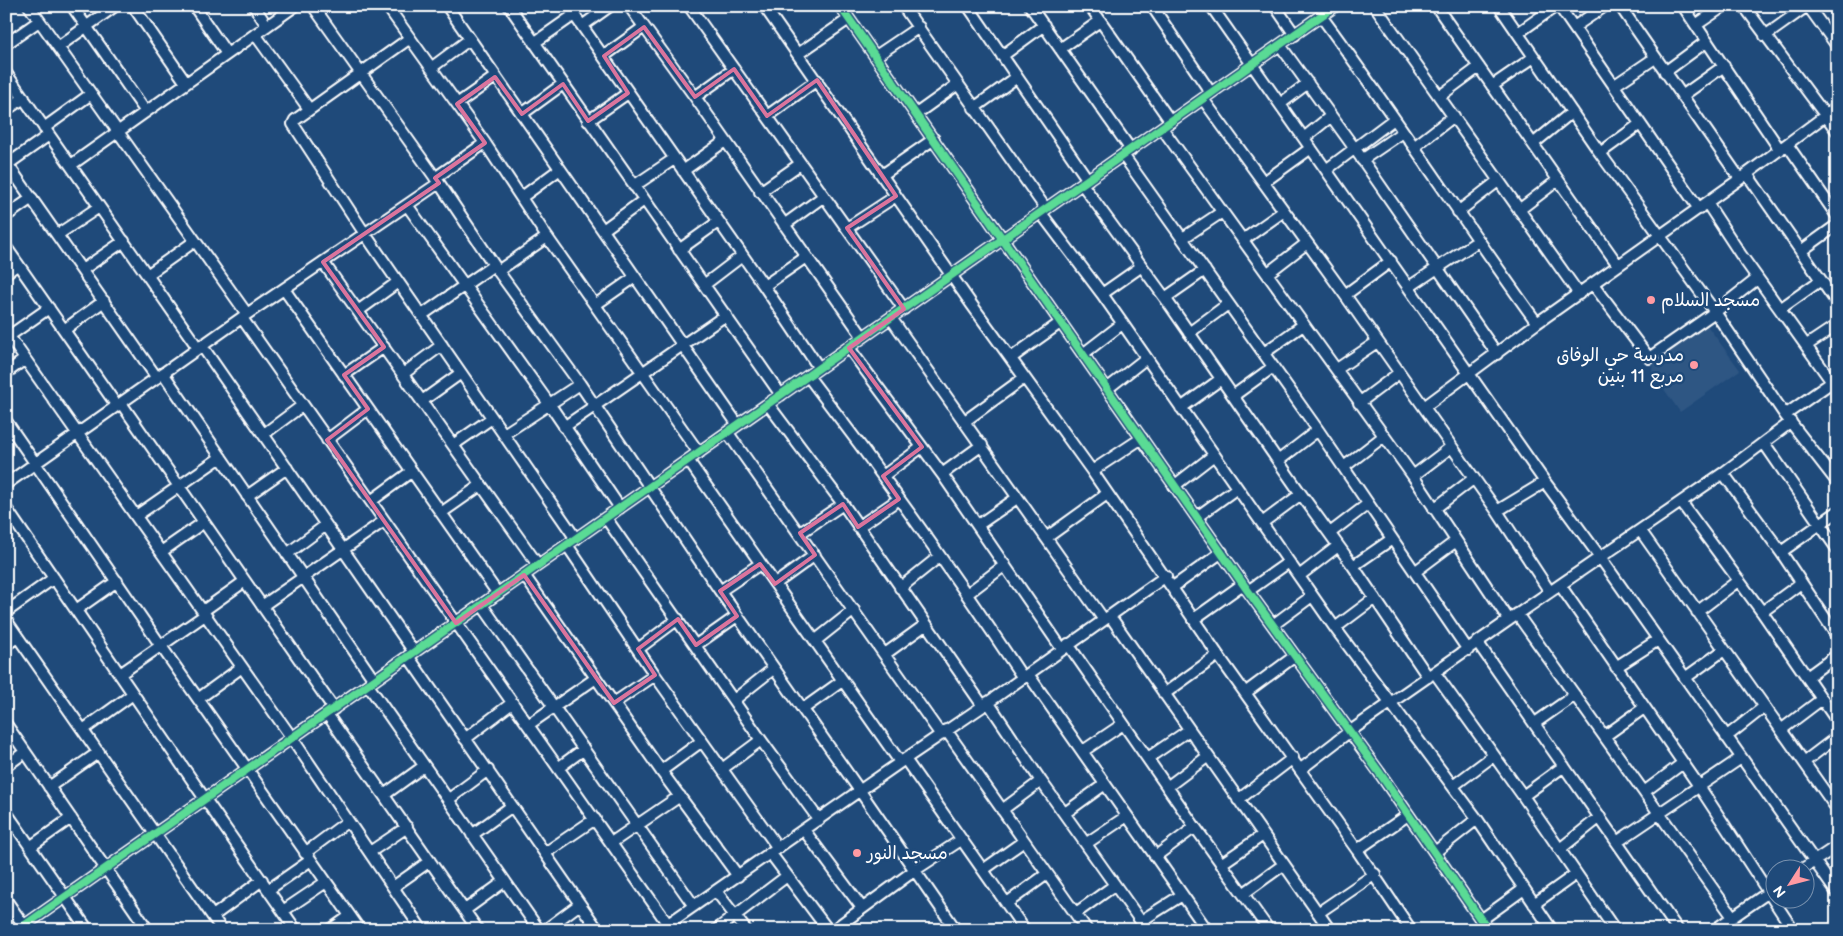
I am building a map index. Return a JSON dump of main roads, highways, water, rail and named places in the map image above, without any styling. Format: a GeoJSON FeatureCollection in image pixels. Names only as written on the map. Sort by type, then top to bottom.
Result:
{"type":"FeatureCollection","features":[{"type":"Feature","properties":{"kind":"place","name":"مسجد السلام"},"geometry":{"type":"Point","coordinates":[1651,300]}},
{"type":"Feature","properties":{"kind":"place","name":"مدرسة حي الوفاق مربع 11 بنين"},"geometry":{"type":"Point","coordinates":[1694,365]}},
{"type":"Feature","properties":{"kind":"place","name":"مسجد النور"},"geometry":{"type":"Point","coordinates":[857,853]}}]}
